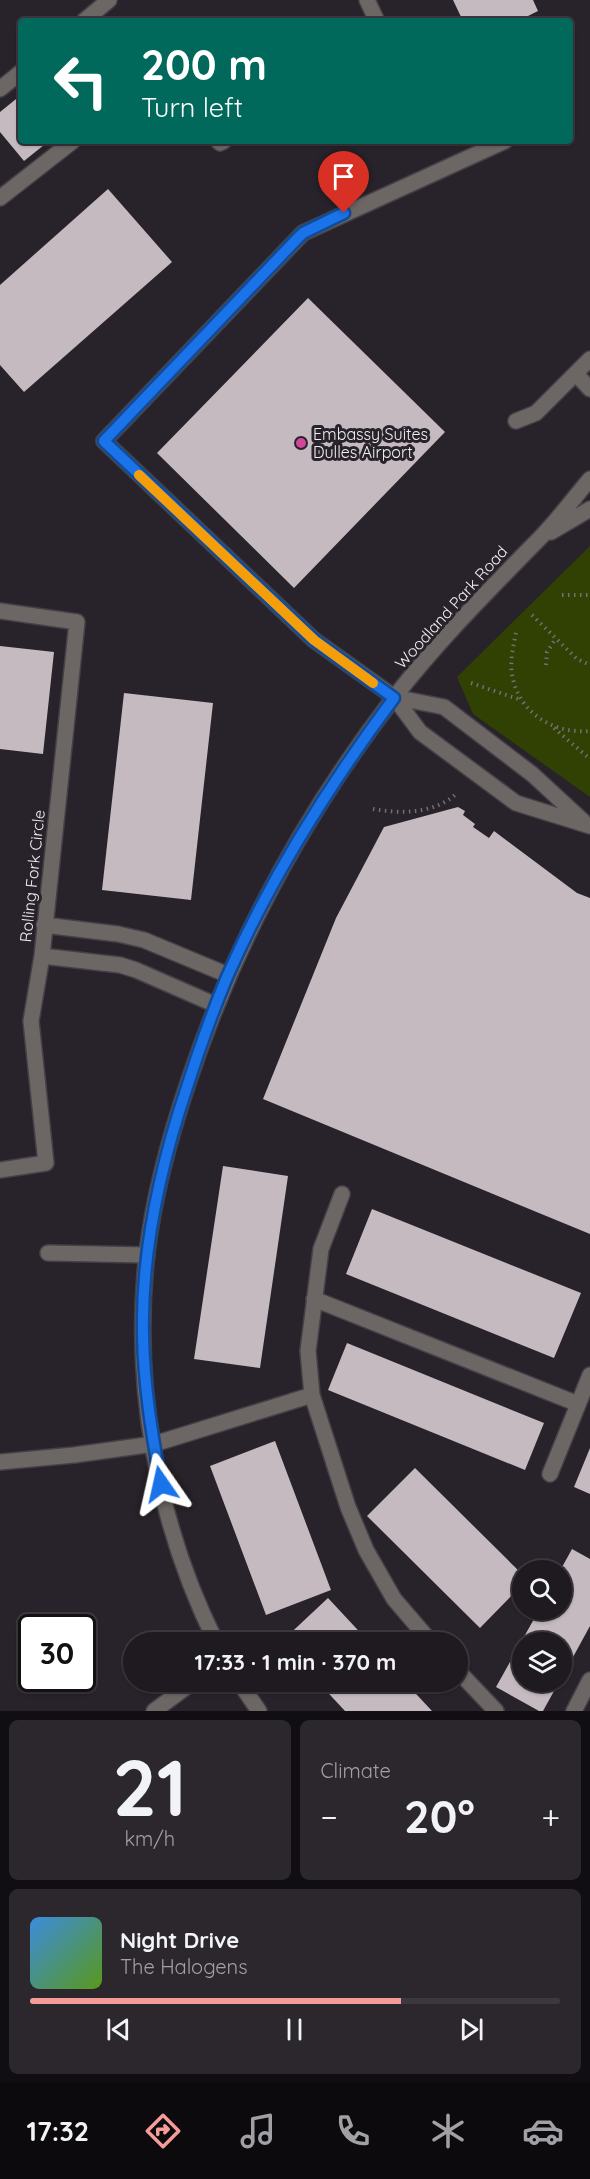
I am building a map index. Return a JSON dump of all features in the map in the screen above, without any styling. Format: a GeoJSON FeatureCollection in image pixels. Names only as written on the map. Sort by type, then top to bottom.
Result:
{"type":"FeatureCollection","features":[{"type":"Feature","properties":{"kind":"street"},"geometry":{"type":"LineString","coordinates":[[88,18],[110,0]]}},
{"type":"Feature","properties":{"kind":"street"},"geometry":{"type":"LineString","coordinates":[[367,0],[375,18]]}},
{"type":"Feature","properties":{"kind":"street"},"geometry":{"type":"LineString","coordinates":[[0,89],[18,74]]}},
{"type":"Feature","properties":{"kind":"street"},"geometry":{"type":"LineString","coordinates":[[2,190],[69,144]]}},
{"type":"Feature","properties":{"kind":"street"},"geometry":{"type":"LineString","coordinates":[[498,144],[303,233],[104,441],[314,640],[394,698],[420,732],[509,799],[528,808],[587,825]]}},
{"type":"Feature","properties":{"kind":"street"},"geometry":{"type":"LineString","coordinates":[[516,421],[536,413],[590,359]]}},
{"type":"Feature","properties":{"kind":"street"},"geometry":{"type":"LineString","coordinates":[[576,374],[590,389]]}},
{"type":"Feature","properties":{"kind":"street","name":"Woodland Park Road"},"geometry":{"type":"LineString","coordinates":[[212,1632],[178,1551],[169,1520],[148,1409],[142,1334],[147,1254],[158,1188],[181,1105],[228,975],[283,865],[311,817],[362,740],[394,698],[464,616],[540,538],[590,479]]}},
{"type":"Feature","properties":{"kind":"street","name":"Woodland Park Road"},"geometry":{"type":"LineString","coordinates":[[540,538],[590,509]]}},
{"type":"Feature","properties":{"kind":"street","name":"Rolling Fork Circle"},"geometry":{"type":"LineString","coordinates":[[0,611],[77,622],[42,956],[31,1021],[46,1163],[0,1170]]}},
{"type":"Feature","properties":{"kind":"street"},"geometry":{"type":"LineString","coordinates":[[394,698],[444,707],[532,774],[587,825]]}},
{"type":"Feature","properties":{"kind":"street"},"geometry":{"type":"LineString","coordinates":[[44,925],[118,934],[144,940],[228,975]]}},
{"type":"Feature","properties":{"kind":"street"},"geometry":{"type":"LineString","coordinates":[[42,956],[120,965],[216,1005]]}},
{"type":"Feature","properties":{"kind":"street"},"geometry":{"type":"LineString","coordinates":[[342,1194],[321,1248],[308,1351],[312,1395],[348,1507],[366,1550],[394,1599],[422,1632]]}},
{"type":"Feature","properties":{"kind":"street"},"geometry":{"type":"LineString","coordinates":[[48,1253],[147,1254]]}},
{"type":"Feature","properties":{"kind":"street"},"geometry":{"type":"LineString","coordinates":[[314,1299],[578,1404]]}},
{"type":"Feature","properties":{"kind":"street"},"geometry":{"type":"LineString","coordinates":[[550,1474],[590,1375]]}},
{"type":"Feature","properties":{"kind":"street"},"geometry":{"type":"LineString","coordinates":[[0,1462],[85,1454],[154,1443],[312,1395]]}},
{"type":"Feature","properties":{"kind":"street"},"geometry":{"type":"LineString","coordinates":[[574,1711],[590,1680]]}},
{"type":"Feature","properties":{"kind":"street"},"geometry":{"type":"LineString","coordinates":[[468,1682],[496,1711]]}},
{"type":"Feature","properties":{"kind":"street"},"geometry":{"type":"LineString","coordinates":[[154,1711],[180,1692]]}},
{"type":"Feature","properties":{"kind":"street"},"geometry":{"type":"LineString","coordinates":[[246,1692],[259,1711]]}},
{"type":"Feature","properties":{"kind":"path"},"geometry":{"type":"LineString","coordinates":[[562,595],[590,595]]}},
{"type":"Feature","properties":{"kind":"path"},"geometry":{"type":"LineString","coordinates":[[532,615],[577,659],[590,665]]}},
{"type":"Feature","properties":{"kind":"path"},"geometry":{"type":"LineString","coordinates":[[516,633],[511,658],[513,680],[522,700],[535,716],[553,727],[590,759]]}},
{"type":"Feature","properties":{"kind":"path"},"geometry":{"type":"LineString","coordinates":[[546,665],[547,652],[556,638]]}},
{"type":"Feature","properties":{"kind":"path"},"geometry":{"type":"LineString","coordinates":[[471,683],[522,700]]}},
{"type":"Feature","properties":{"kind":"path"},"geometry":{"type":"LineString","coordinates":[[553,727],[574,732],[590,731]]}},
{"type":"Feature","properties":{"kind":"path"},"geometry":{"type":"LineString","coordinates":[[373,809],[400,812],[430,809],[449,801],[457,793]]}},
{"type":"Feature","properties":{"kind":"green space"},"geometry":{"type":"Polygon","coordinates":[[[590,546],[590,797],[473,714],[457,677],[590,546]]]}},
{"type":"Feature","properties":{"kind":"building"},"geometry":{"type":"Polygon","coordinates":[[[453,0],[533,0],[538,11],[528,16],[529,18],[462,18],[453,0]]]}},
{"type":"Feature","properties":{"kind":"building"},"geometry":{"type":"Polygon","coordinates":[[[18,97],[18,144],[45,144],[24,161],[0,132],[0,112],[18,97]]]}},
{"type":"Feature","properties":{"kind":"building"},"geometry":{"type":"Polygon","coordinates":[[[108,189],[172,262],[24,392],[0,365],[0,285],[108,189]]]}},
{"type":"Feature","properties":{"kind":"building","name":"Embassy Suites Dulles Airport"},"geometry":{"type":"Polygon","coordinates":[[[308,298],[445,432],[294,588],[157,453],[308,298]]]}},
{"type":"Feature","properties":{"kind":"building"},"geometry":{"type":"Polygon","coordinates":[[[0,646],[54,652],[43,754],[0,749],[0,646]]]}},
{"type":"Feature","properties":{"kind":"building"},"geometry":{"type":"Polygon","coordinates":[[[124,693],[213,703],[191,900],[102,890],[124,693]]]}},
{"type":"Feature","properties":{"kind":"building"},"geometry":{"type":"Polygon","coordinates":[[[458,807],[465,811],[463,815],[475,824],[473,827],[489,838],[494,831],[577,893],[590,898],[590,1234],[263,1099],[336,918],[384,827],[458,807]]]}},
{"type":"Feature","properties":{"kind":"building"},"geometry":{"type":"Polygon","coordinates":[[[223,1166],[288,1176],[260,1368],[194,1359],[223,1166]]]}},
{"type":"Feature","properties":{"kind":"building"},"geometry":{"type":"Polygon","coordinates":[[[372,1209],[581,1293],[554,1358],[346,1274],[372,1209]]]}},
{"type":"Feature","properties":{"kind":"building"},"geometry":{"type":"Polygon","coordinates":[[[347,1343],[544,1423],[525,1470],[328,1390],[347,1343]]]}},
{"type":"Feature","properties":{"kind":"building"},"geometry":{"type":"Polygon","coordinates":[[[275,1441],[331,1590],[266,1615],[210,1466],[275,1441]]]}},
{"type":"Feature","properties":{"kind":"building"},"geometry":{"type":"Polygon","coordinates":[[[590,1448],[590,1494],[574,1487],[590,1448]]]}},
{"type":"Feature","properties":{"kind":"building"},"geometry":{"type":"Polygon","coordinates":[[[415,1468],[512,1564],[512,1595],[480,1628],[367,1516],[415,1468]]]}},
{"type":"Feature","properties":{"kind":"building"},"geometry":{"type":"Polygon","coordinates":[[[572,1549],[590,1559],[590,1626],[572,1659],[572,1632],[527,1632],[533,1620],[572,1620],[572,1560],[566,1560],[572,1549]]]}},
{"type":"Feature","properties":{"kind":"building"},"geometry":{"type":"Polygon","coordinates":[[[328,1598],[360,1632],[292,1632],[328,1598]]]}},
{"type":"Feature","properties":{"kind":"building"},"geometry":{"type":"Polygon","coordinates":[[[512,1658],[512,1692],[553,1692],[543,1711],[539,1711],[496,1687],[512,1658]]]}},
{"type":"Feature","properties":{"kind":"building"},"geometry":{"type":"Polygon","coordinates":[[[327,1692],[414,1692],[432,1711],[345,1711],[327,1692]]]}},
{"type":"Feature","properties":{"kind":"slow traffic"},"geometry":{"type":"LineString","coordinates":[[139,475],[314,640],[373,683]]}},
{"type":"Feature","properties":{"kind":"place","name":"Embassy Suites Dulles Airport"},"geometry":{"type":"Point","coordinates":[301,443]}},
{"type":"Feature","properties":{"kind":"route"},"geometry":{"type":"LineString","coordinates":[[161,1484],[148,1409],[142,1334],[147,1254],[158,1188],[181,1105],[228,975],[283,865],[337,777],[394,698],[314,640],[104,441],[303,233],[344,213]]}}]}
